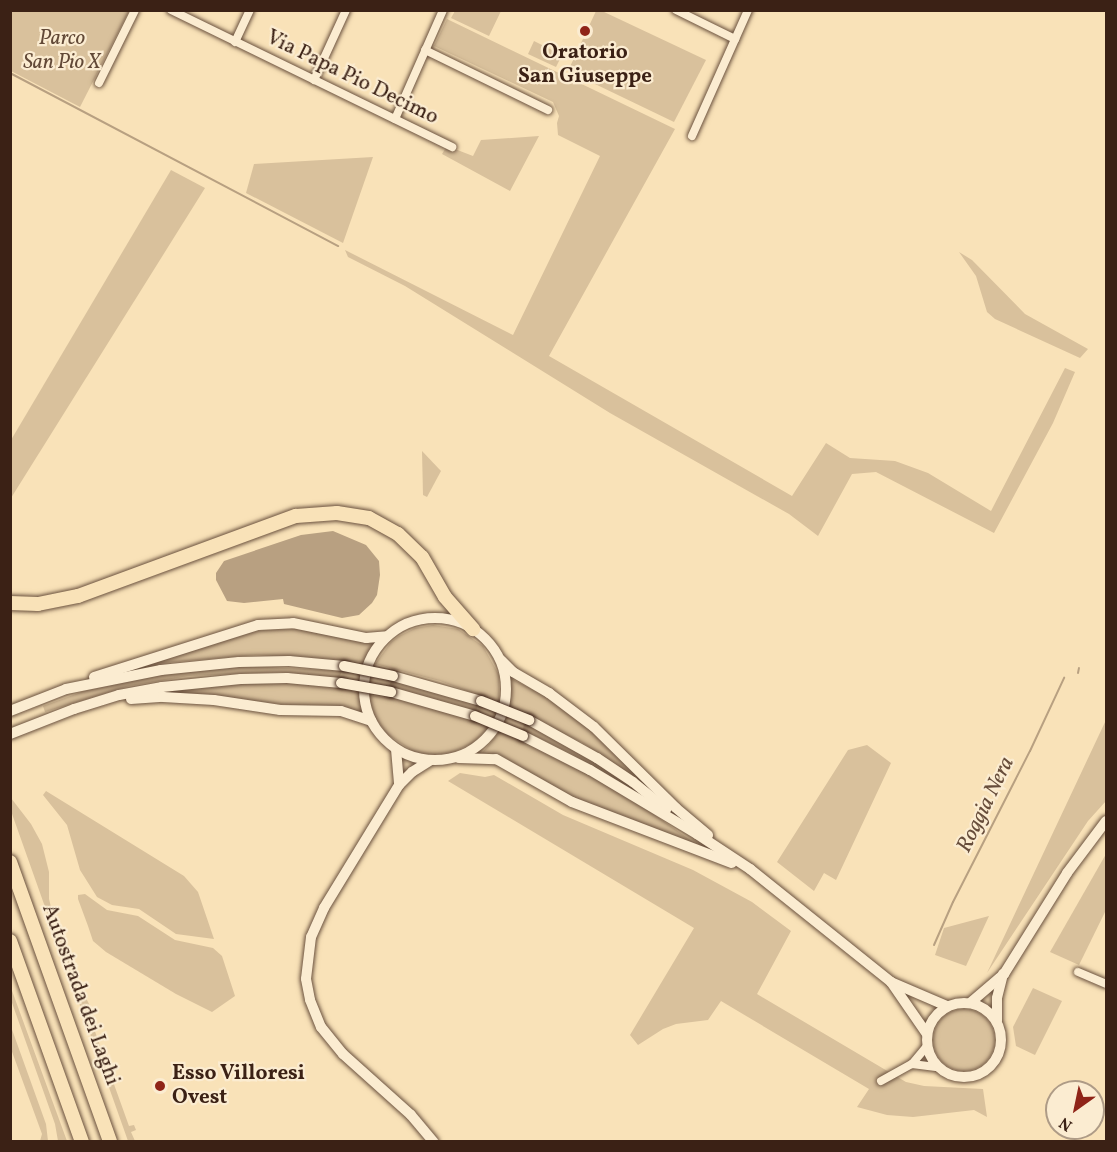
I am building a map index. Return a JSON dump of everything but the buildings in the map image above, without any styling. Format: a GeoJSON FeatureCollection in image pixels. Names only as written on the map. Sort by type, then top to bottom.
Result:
{"type":"FeatureCollection","features":[{"type":"Feature","properties":{"kind":"highway"},"geometry":{"type":"LineString","coordinates":[[10,603],[38,604],[78,596],[296,516],[337,513],[369,518],[399,534],[422,557],[445,597],[473,629]]}},
{"type":"Feature","properties":{"kind":"highway","name":"Autostrada dei Laghi"},"geometry":{"type":"LineString","coordinates":[[10,862],[110,1142]]}},
{"type":"Feature","properties":{"kind":"highway"},"geometry":{"type":"LineString","coordinates":[[10,941],[82,1142]]}},
{"type":"Feature","properties":{"kind":"main road"},"geometry":{"type":"LineString","coordinates":[[449,759],[472,749],[495,728],[506,693],[504,674],[498,657],[488,641],[473,629],[457,621],[438,618],[411,622],[387,636],[375,650],[367,667],[363,685],[365,704],[371,721],[382,736],[396,748],[412,757],[431,760],[496,759],[572,802],[750,869]]}},
{"type":"Feature","properties":{"kind":"main road"},"geometry":{"type":"LineString","coordinates":[[10,711],[91,678],[258,625],[292,623],[366,638],[387,636]]}},
{"type":"Feature","properties":{"kind":"main road"},"geometry":{"type":"LineString","coordinates":[[498,657],[513,672],[549,693],[594,726],[676,808],[891,982],[947,1006]]}},
{"type":"Feature","properties":{"kind":"main road"},"geometry":{"type":"LineString","coordinates":[[66,689],[161,670],[221,663],[288,661],[344,666],[393,676],[448,690],[529,720],[565,739],[633,782],[697,834]]}},
{"type":"Feature","properties":{"kind":"main road"},"geometry":{"type":"LineString","coordinates":[[10,734],[74,709],[119,695],[216,680],[287,678],[341,683],[391,692],[475,716],[523,736],[590,770],[697,834],[750,869]]}},
{"type":"Feature","properties":{"kind":"main road"},"geometry":{"type":"LineString","coordinates":[[74,709],[134,698],[163,697],[213,700],[280,710],[341,711],[371,721]]}},
{"type":"Feature","properties":{"kind":"main road"},"geometry":{"type":"LineString","coordinates":[[396,748],[399,785]]}},
{"type":"Feature","properties":{"kind":"main road"},"geometry":{"type":"LineString","coordinates":[[431,760],[412,772],[399,785],[324,908],[311,937],[306,979],[310,1000],[321,1027],[343,1054],[411,1115],[434,1142]]}},
{"type":"Feature","properties":{"kind":"main road"},"geometry":{"type":"LineString","coordinates":[[998,1023],[991,1013],[970,1003],[947,1006],[938,1013],[927,1034],[927,1046],[938,1067],[959,1077],[982,1073],[991,1066],[1002,1045],[998,1023],[995,1009],[1004,974],[1067,873],[1107,821]]}},
{"type":"Feature","properties":{"kind":"main road"},"geometry":{"type":"LineString","coordinates":[[970,1003],[1004,974]]}},
{"type":"Feature","properties":{"kind":"main road"},"geometry":{"type":"LineString","coordinates":[[891,982],[927,1034]]}},
{"type":"Feature","properties":{"kind":"street"},"geometry":{"type":"LineString","coordinates":[[99,83],[135,10]]}},
{"type":"Feature","properties":{"kind":"street","name":"Via Papa Pio Decimo"},"geometry":{"type":"LineString","coordinates":[[171,10],[452,147]]}},
{"type":"Feature","properties":{"kind":"street"},"geometry":{"type":"LineString","coordinates":[[235,42],[250,10]]}},
{"type":"Feature","properties":{"kind":"street"},"geometry":{"type":"LineString","coordinates":[[314,80],[346,10]]}},
{"type":"Feature","properties":{"kind":"street"},"geometry":{"type":"LineString","coordinates":[[395,119],[443,10]]}},
{"type":"Feature","properties":{"kind":"street"},"geometry":{"type":"LineString","coordinates":[[676,10],[735,39]]}},
{"type":"Feature","properties":{"kind":"street"},"geometry":{"type":"LineString","coordinates":[[692,136],[748,10]]}},
{"type":"Feature","properties":{"kind":"street"},"geometry":{"type":"LineString","coordinates":[[425,50],[548,110]]}},
{"type":"Feature","properties":{"kind":"street"},"geometry":{"type":"LineString","coordinates":[[1078,972],[1107,984]]}},
{"type":"Feature","properties":{"kind":"street"},"geometry":{"type":"LineString","coordinates":[[881,1081],[912,1064],[927,1046]]}},
{"type":"Feature","properties":{"kind":"street"},"geometry":{"type":"LineString","coordinates":[[912,1064],[938,1067]]}},
{"type":"Feature","properties":{"kind":"green space"},"geometry":{"type":"Polygon","coordinates":[[[455,10],[501,11],[489,36],[451,18],[455,10]]]}},
{"type":"Feature","properties":{"kind":"green space","name":"Parco San Pio X"},"geometry":{"type":"Polygon","coordinates":[[[10,11],[129,11],[80,107],[11,71],[10,11]]]}},
{"type":"Feature","properties":{"kind":"green space"},"geometry":{"type":"Polygon","coordinates":[[[596,11],[602,11],[706,60],[674,122],[568,71],[596,11]]]}},
{"type":"Feature","properties":{"kind":"green space"},"geometry":{"type":"Polygon","coordinates":[[[447,19],[675,129],[549,356],[792,496],[826,443],[850,458],[895,461],[928,473],[991,511],[1065,368],[1075,372],[1053,423],[994,533],[876,472],[852,474],[818,536],[789,514],[610,413],[405,286],[348,257],[345,250],[513,335],[600,156],[558,135],[559,116],[553,102],[434,46],[447,19]]]}},
{"type":"Feature","properties":{"kind":"green space"},"geometry":{"type":"Polygon","coordinates":[[[534,41],[562,55],[556,67],[528,54],[534,41]]]}},
{"type":"Feature","properties":{"kind":"green space"},"geometry":{"type":"Polygon","coordinates":[[[539,136],[510,191],[442,154],[447,146],[473,156],[481,140],[539,136]]]}},
{"type":"Feature","properties":{"kind":"green space"},"geometry":{"type":"Polygon","coordinates":[[[373,157],[343,243],[246,193],[254,164],[373,157]]]}},
{"type":"Feature","properties":{"kind":"green space"},"geometry":{"type":"Polygon","coordinates":[[[171,170],[205,188],[11,498],[11,440],[171,170]]]}},
{"type":"Feature","properties":{"kind":"green space"},"geometry":{"type":"Polygon","coordinates":[[[959,252],[972,260],[1025,314],[1088,349],[1080,358],[995,319],[987,312],[976,276],[959,252]]]}},
{"type":"Feature","properties":{"kind":"green space"},"geometry":{"type":"Polygon","coordinates":[[[422,451],[441,471],[427,497],[423,495],[422,451]]]}},
{"type":"Feature","properties":{"kind":"green space"},"geometry":{"type":"Polygon","coordinates":[[[433,625],[458,629],[483,646],[499,675],[499,703],[440,681],[375,664],[391,642],[399,636],[415,628],[433,625]]]}},
{"type":"Feature","properties":{"kind":"green space"},"geometry":{"type":"Polygon","coordinates":[[[297,629],[374,644],[364,662],[256,655],[150,664],[237,635],[264,630],[297,629]]]}},
{"type":"Feature","properties":{"kind":"green space"},"geometry":{"type":"Polygon","coordinates":[[[249,666],[342,671],[339,678],[281,672],[189,676],[129,686],[45,712],[43,706],[84,691],[149,676],[249,666]]]}},
{"type":"Feature","properties":{"kind":"green space"},"geometry":{"type":"Polygon","coordinates":[[[510,678],[549,698],[580,719],[636,773],[633,776],[581,742],[510,707],[510,678]]]}},
{"type":"Feature","properties":{"kind":"green space"},"geometry":{"type":"Polygon","coordinates":[[[392,679],[478,704],[476,711],[389,686],[392,679]]]}},
{"type":"Feature","properties":{"kind":"green space"},"geometry":{"type":"Polygon","coordinates":[[[284,682],[341,688],[359,693],[362,713],[162,691],[209,684],[284,682]]]}},
{"type":"Feature","properties":{"kind":"green space"},"geometry":{"type":"Polygon","coordinates":[[[368,695],[389,698],[390,696],[473,720],[489,727],[473,743],[452,753],[432,755],[414,752],[387,734],[375,717],[368,695]]]}},
{"type":"Feature","properties":{"kind":"green space"},"geometry":{"type":"Polygon","coordinates":[[[1106,720],[1106,801],[1088,821],[987,973],[1106,720]]]}},
{"type":"Feature","properties":{"kind":"green space"},"geometry":{"type":"Polygon","coordinates":[[[524,723],[620,777],[641,796],[572,754],[523,730],[524,723]]]}},
{"type":"Feature","properties":{"kind":"green space"},"geometry":{"type":"Polygon","coordinates":[[[499,732],[549,751],[639,804],[699,846],[581,802],[500,755],[482,753],[499,732]]]}},
{"type":"Feature","properties":{"kind":"green space"},"geometry":{"type":"Polygon","coordinates":[[[867,745],[891,763],[836,880],[824,873],[814,891],[777,862],[848,750],[867,745]]]}},
{"type":"Feature","properties":{"kind":"green space"},"geometry":{"type":"Polygon","coordinates":[[[460,773],[485,777],[494,775],[563,815],[693,870],[752,902],[791,931],[757,994],[906,1082],[924,1086],[983,1089],[987,1117],[974,1110],[913,1117],[887,1115],[857,1107],[869,1089],[721,1001],[708,1020],[676,1024],[663,1029],[638,1045],[630,1035],[694,928],[448,781],[460,773]]]}},
{"type":"Feature","properties":{"kind":"green space"},"geometry":{"type":"Polygon","coordinates":[[[46,791],[184,876],[198,892],[214,939],[176,934],[139,909],[112,905],[97,897],[80,870],[67,825],[43,795],[46,791]]]}},
{"type":"Feature","properties":{"kind":"green space"},"geometry":{"type":"Polygon","coordinates":[[[11,798],[31,824],[42,844],[49,872],[49,899],[54,919],[77,980],[92,1010],[88,1012],[129,1126],[134,1125],[136,1130],[131,1132],[135,1141],[128,1141],[11,811],[11,798]]]}},
{"type":"Feature","properties":{"kind":"green space"},"geometry":{"type":"Polygon","coordinates":[[[1106,854],[1106,910],[1079,965],[1050,952],[1106,854]]]}},
{"type":"Feature","properties":{"kind":"green space"},"geometry":{"type":"Polygon","coordinates":[[[85,894],[107,910],[138,916],[175,940],[213,948],[222,956],[235,996],[212,1012],[176,994],[106,952],[93,941],[78,899],[78,895],[85,894]]]}},
{"type":"Feature","properties":{"kind":"green space"},"geometry":{"type":"Polygon","coordinates":[[[989,916],[966,966],[935,955],[944,928],[989,916]]]}},
{"type":"Feature","properties":{"kind":"green space"},"geometry":{"type":"Polygon","coordinates":[[[10,988],[67,1141],[58,1141],[55,1124],[11,1000],[10,988]]]}},
{"type":"Feature","properties":{"kind":"green space"},"geometry":{"type":"Polygon","coordinates":[[[1033,988],[1062,1001],[1035,1055],[1016,1046],[1013,1027],[1033,988]]]}},
{"type":"Feature","properties":{"kind":"green space"},"geometry":{"type":"Polygon","coordinates":[[[964,1009],[981,1014],[986,1018],[990,1023],[995,1040],[990,1057],[986,1062],[981,1066],[964,1071],[947,1066],[942,1062],[938,1057],[933,1040],[938,1023],[942,1018],[947,1014],[964,1009]]]}},
{"type":"Feature","properties":{"kind":"green space"},"geometry":{"type":"Polygon","coordinates":[[[10,1024],[46,1124],[48,1141],[40,1141],[42,1134],[11,1049],[10,1024]]]}},
{"type":"Feature","properties":{"kind":"shaded area"},"geometry":{"type":"Polygon","coordinates":[[[333,531],[366,545],[379,561],[380,575],[377,595],[359,615],[342,618],[284,604],[283,599],[244,603],[227,601],[216,580],[216,573],[224,561],[301,535],[333,531]]]}},
{"type":"Feature","properties":{"kind":"waterway"},"geometry":{"type":"LineString","coordinates":[[10,73],[338,246]]}},
{"type":"Feature","properties":{"kind":"waterway","name":"Roggia Nera"},"geometry":{"type":"LineString","coordinates":[[1078,673],[1079,668]]}},
{"type":"Feature","properties":{"kind":"waterway","name":"Roggia Nera"},"geometry":{"type":"LineString","coordinates":[[934,945],[1064,678]]}},
{"type":"Feature","properties":{"kind":"place","name":"Oratorio San Giuseppe"},"geometry":{"type":"Point","coordinates":[585,31]}},
{"type":"Feature","properties":{"kind":"place","name":"Esso Villoresi Ovest"},"geometry":{"type":"Point","coordinates":[160,1086]}}]}
